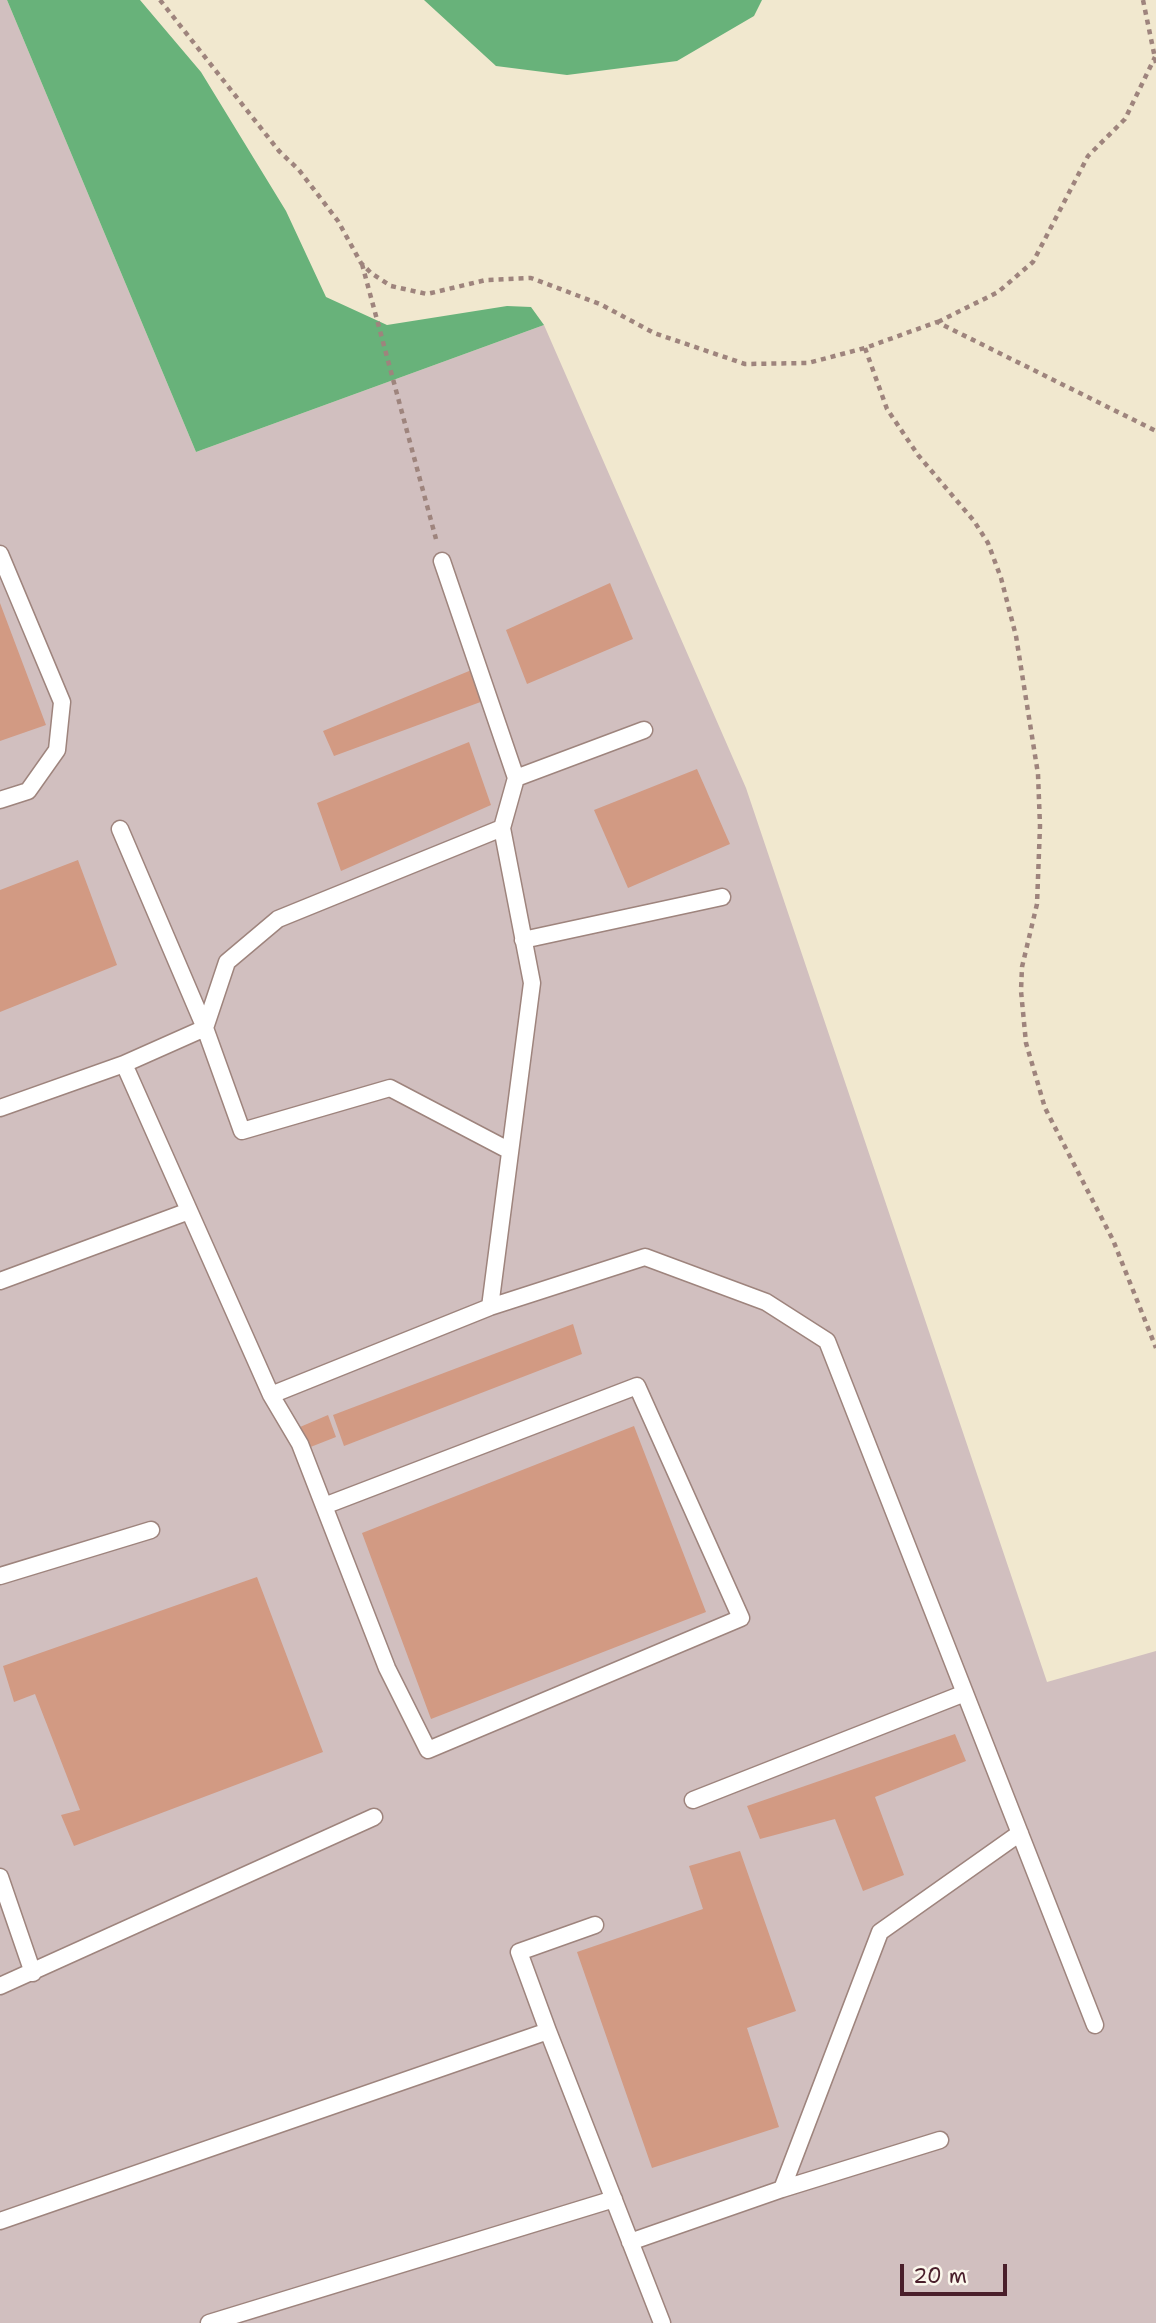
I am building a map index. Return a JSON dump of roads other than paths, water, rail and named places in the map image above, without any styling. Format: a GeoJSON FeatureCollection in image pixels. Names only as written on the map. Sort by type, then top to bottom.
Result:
{"type":"FeatureCollection","features":[{"type":"Feature","properties":{"kind":"lane"},"geometry":{"type":"LineString","coordinates":[[0,554],[62,702],[57,750],[28,791],[0,800]]}},
{"type":"Feature","properties":{"kind":"lane"},"geometry":{"type":"LineString","coordinates":[[442,561],[516,778],[502,828],[532,983],[490,1307]]}},
{"type":"Feature","properties":{"kind":"lane"},"geometry":{"type":"LineString","coordinates":[[516,778],[644,730]]}},
{"type":"Feature","properties":{"kind":"lane"},"geometry":{"type":"LineString","coordinates":[[0,1108],[124,1064],[205,1028],[227,962],[278,919],[502,828]]}},
{"type":"Feature","properties":{"kind":"lane"},"geometry":{"type":"LineString","coordinates":[[120,829],[205,1028],[242,1131],[390,1088],[510,1151]]}},
{"type":"Feature","properties":{"kind":"lane"},"geometry":{"type":"LineString","coordinates":[[523,940],[722,897]]}},
{"type":"Feature","properties":{"kind":"lane"},"geometry":{"type":"LineString","coordinates":[[124,1064],[271,1395],[300,1444],[324,1506],[387,1668],[428,1750],[741,1618],[637,1386],[324,1506]]}},
{"type":"Feature","properties":{"kind":"lane"},"geometry":{"type":"LineString","coordinates":[[0,1281],[189,1211]]}},
{"type":"Feature","properties":{"kind":"lane"},"geometry":{"type":"LineString","coordinates":[[271,1395],[490,1307],[645,1257],[766,1302],[827,1341],[1095,2025]]}},
{"type":"Feature","properties":{"kind":"lane"},"geometry":{"type":"LineString","coordinates":[[0,1576],[151,1530]]}},
{"type":"Feature","properties":{"kind":"lane"},"geometry":{"type":"LineString","coordinates":[[693,1800],[965,1693]]}},
{"type":"Feature","properties":{"kind":"lane"},"geometry":{"type":"LineString","coordinates":[[0,1986],[374,1817]]}},
{"type":"Feature","properties":{"kind":"lane"},"geometry":{"type":"LineString","coordinates":[[782,2189],[880,1932],[1020,1833]]}},
{"type":"Feature","properties":{"kind":"lane"},"geometry":{"type":"LineString","coordinates":[[0,1877],[33,1973]]}},
{"type":"Feature","properties":{"kind":"lane"},"geometry":{"type":"LineString","coordinates":[[595,1925],[519,1952],[662,2323]]}},
{"type":"Feature","properties":{"kind":"lane"},"geometry":{"type":"LineString","coordinates":[[0,2221],[548,2031]]}},
{"type":"Feature","properties":{"kind":"lane"},"geometry":{"type":"LineString","coordinates":[[630,2242],[782,2189],[940,2140]]}},
{"type":"Feature","properties":{"kind":"lane"},"geometry":{"type":"LineString","coordinates":[[209,2323],[614,2199]]}}]}
